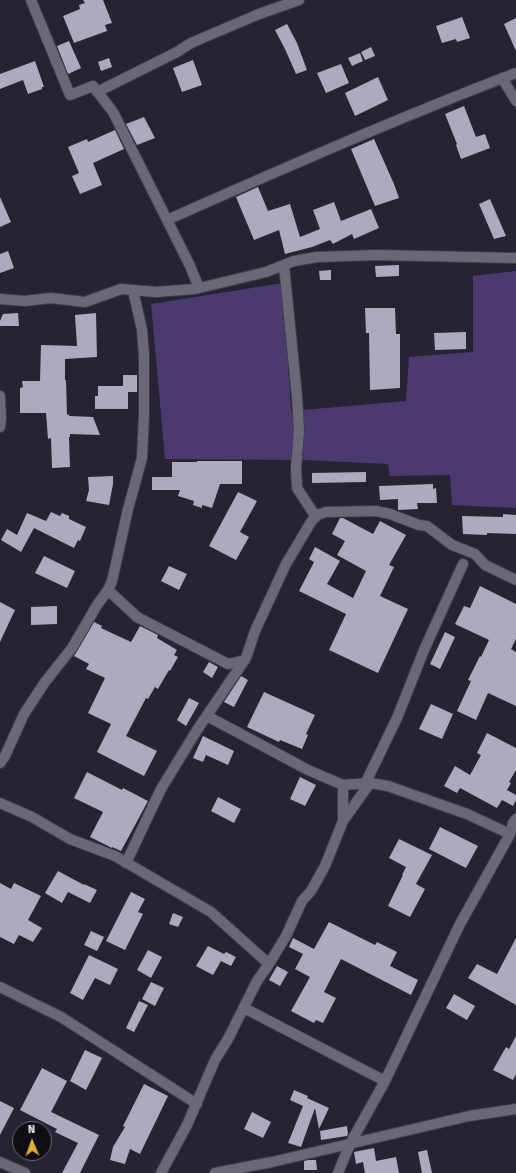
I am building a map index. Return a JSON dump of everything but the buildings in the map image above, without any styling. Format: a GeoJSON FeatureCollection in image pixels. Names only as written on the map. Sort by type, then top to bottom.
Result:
{"type":"FeatureCollection","features":[{"type":"Feature","properties":{"kind":"street"},"geometry":{"type":"LineString","coordinates":[[31,0],[70,94],[93,86],[113,112],[190,266],[199,288]]}},
{"type":"Feature","properties":{"kind":"street"},"geometry":{"type":"LineString","coordinates":[[97,92],[177,52],[190,43],[259,14],[299,0]]}},
{"type":"Feature","properties":{"kind":"street"},"geometry":{"type":"LineString","coordinates":[[167,220],[338,144],[457,95],[516,73]]}},
{"type":"Feature","properties":{"kind":"street"},"geometry":{"type":"LineString","coordinates":[[502,78],[516,101]]}},
{"type":"Feature","properties":{"kind":"street"},"geometry":{"type":"LineString","coordinates":[[0,299],[25,301],[51,298],[85,302],[121,289],[156,292],[199,288],[266,272],[294,261],[317,257],[377,254],[417,257],[516,258]]}},
{"type":"Feature","properties":{"kind":"street"},"geometry":{"type":"LineString","coordinates":[[284,265],[299,430],[296,468],[297,488],[316,517]]}},
{"type":"Feature","properties":{"kind":"street"},"geometry":{"type":"LineString","coordinates":[[0,763],[5,756],[24,714],[45,682],[72,648],[97,605],[108,590],[142,458],[144,356],[142,330],[133,290]]}},
{"type":"Feature","properties":{"kind":"street"},"geometry":{"type":"LineString","coordinates":[[0,396],[0,428]]}},
{"type":"Feature","properties":{"kind":"street"},"geometry":{"type":"LineString","coordinates":[[126,863],[161,789],[244,660],[255,631],[286,564],[311,522],[316,517],[326,512],[376,510],[390,514],[419,525],[427,526],[452,545],[475,554],[485,565],[516,580]]}},
{"type":"Feature","properties":{"kind":"street"},"geometry":{"type":"LineString","coordinates":[[452,545],[463,564]]}},
{"type":"Feature","properties":{"kind":"street"},"geometry":{"type":"LineString","coordinates":[[463,564],[481,561]]}},
{"type":"Feature","properties":{"kind":"street"},"geometry":{"type":"LineString","coordinates":[[161,1173],[187,1125],[215,1060],[257,981],[286,936],[302,901],[311,890],[325,866],[343,821],[368,784],[397,718],[424,650],[463,564]]}},
{"type":"Feature","properties":{"kind":"street"},"geometry":{"type":"LineString","coordinates":[[108,590],[137,617],[228,664],[244,660]]}},
{"type":"Feature","properties":{"kind":"street"},"geometry":{"type":"LineString","coordinates":[[228,664],[231,680]]}},
{"type":"Feature","properties":{"kind":"street"},"geometry":{"type":"LineString","coordinates":[[207,716],[308,770],[343,785],[368,784],[388,786],[467,814],[510,834]]}},
{"type":"Feature","properties":{"kind":"street"},"geometry":{"type":"LineString","coordinates":[[343,785],[343,821]]}},
{"type":"Feature","properties":{"kind":"street"},"geometry":{"type":"LineString","coordinates":[[0,803],[32,817],[70,839],[115,856],[211,912],[269,964]]}},
{"type":"Feature","properties":{"kind":"street"},"geometry":{"type":"LineString","coordinates":[[338,1173],[350,1144],[385,1081],[460,924],[510,834],[513,823],[516,819]]}},
{"type":"Feature","properties":{"kind":"street"},"geometry":{"type":"LineString","coordinates":[[0,987],[61,1017],[197,1104]]}},
{"type":"Feature","properties":{"kind":"street"},"geometry":{"type":"LineString","coordinates":[[244,1008],[385,1081]]}},
{"type":"Feature","properties":{"kind":"street"},"geometry":{"type":"LineString","coordinates":[[214,1173],[272,1162],[469,1116],[516,1109]]}},
{"type":"Feature","properties":{"kind":"street"},"geometry":{"type":"LineString","coordinates":[[0,1162],[24,1173]]}},
{"type":"Feature","properties":{"kind":"shaded area"},"geometry":{"type":"Polygon","coordinates":[[[516,271],[516,508],[452,505],[450,475],[390,476],[388,464],[303,460],[165,459],[151,304],[283,283],[291,411],[406,401],[409,357],[473,352],[473,276],[516,271]]]}}]}
